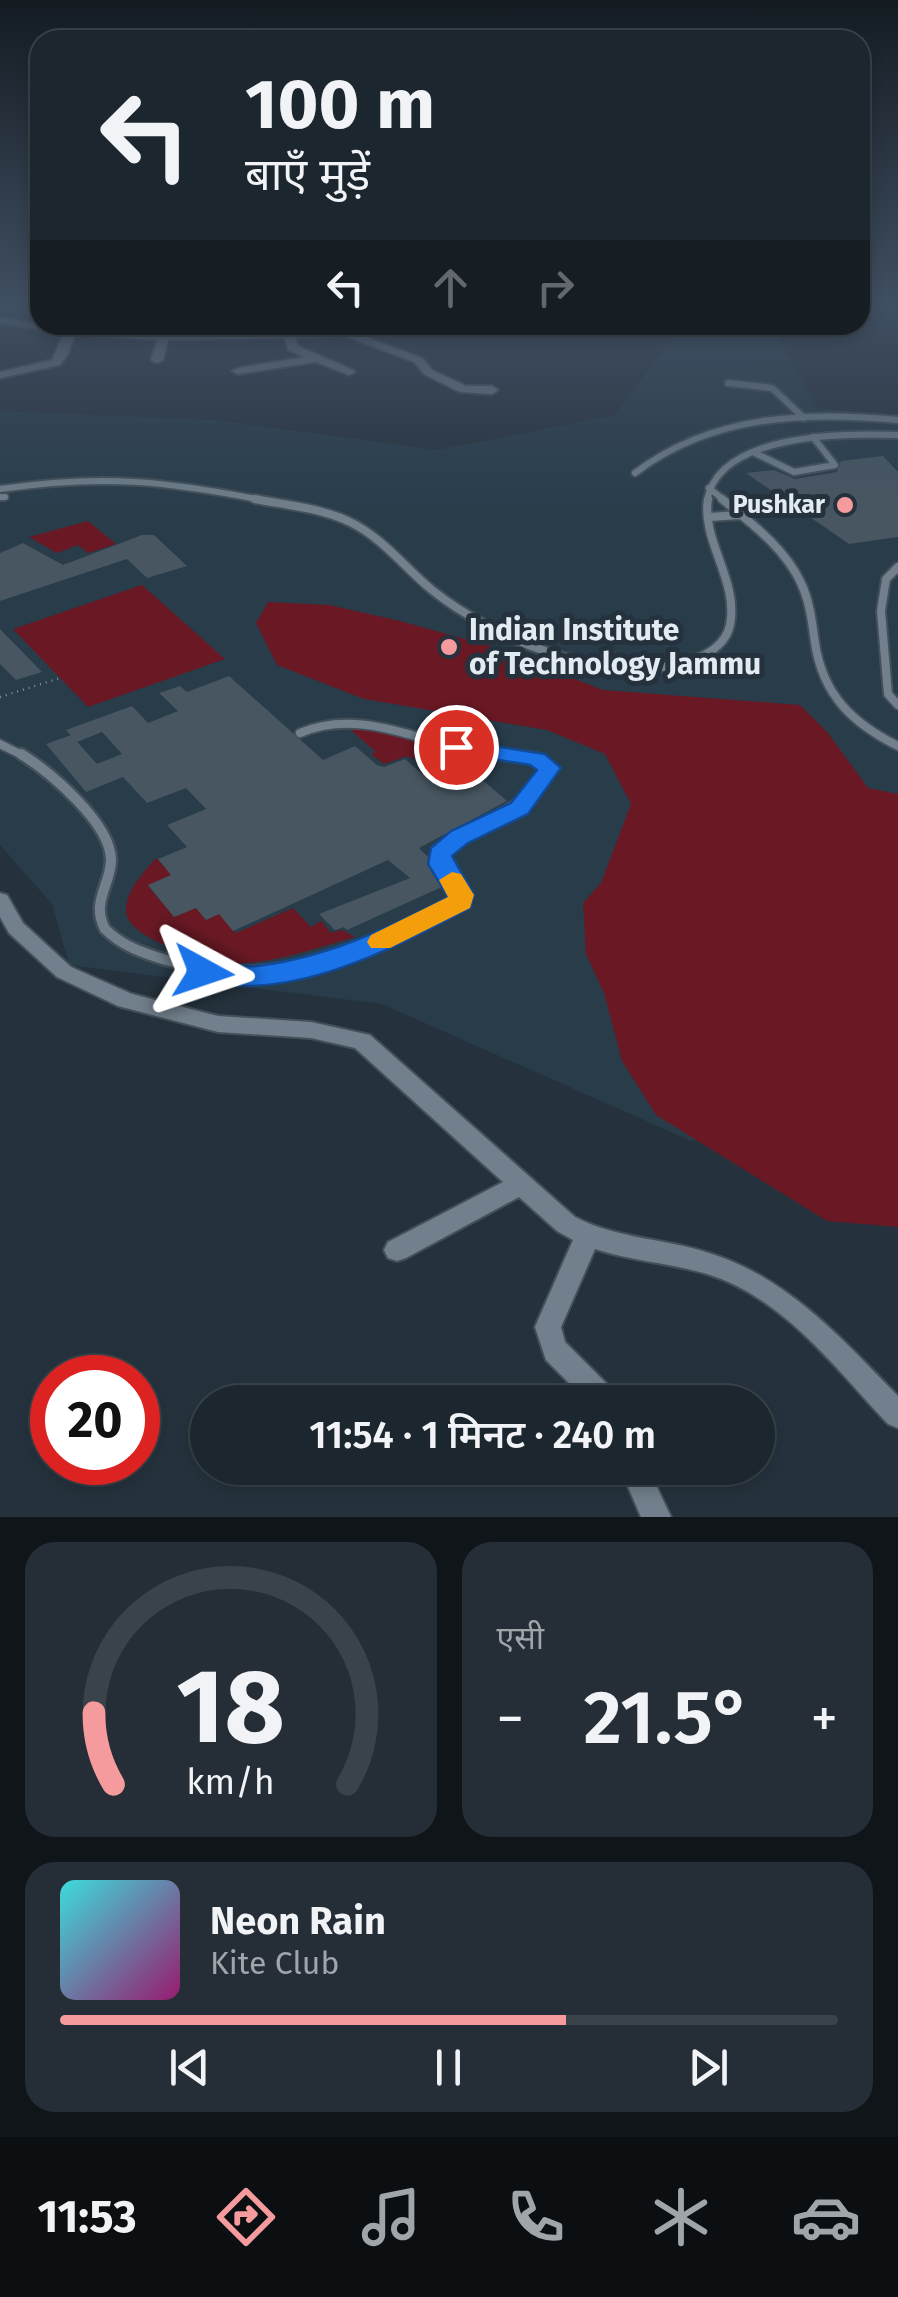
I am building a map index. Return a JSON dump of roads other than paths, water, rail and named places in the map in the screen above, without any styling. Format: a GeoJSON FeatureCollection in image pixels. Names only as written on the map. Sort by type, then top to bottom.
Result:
{"type":"FeatureCollection","features":[{"type":"Feature","properties":{"kind":"street"},"geometry":{"type":"LineString","coordinates":[[432,374],[464,390],[492,390]]}},
{"type":"Feature","properties":{"kind":"street"},"geometry":{"type":"LineString","coordinates":[[0,900],[16,928],[64,972],[126,1000],[218,1024],[311,1030],[362,1041],[566,1224],[587,1237],[708,1263],[755,1284],[788,1304],[898,1415]]}},
{"type":"Feature","properties":{"kind":"street"},"geometry":{"type":"LineString","coordinates":[[397,1250],[523,1183]]}},
{"type":"Feature","properties":{"kind":"street"},"geometry":{"type":"LineString","coordinates":[[586,1385],[556,1357],[549,1343],[548,1328],[587,1237]]}},
{"type":"Feature","properties":{"kind":"street"},"geometry":{"type":"LineString","coordinates":[[642,1485],[656,1517]]}},
{"type":"Feature","properties":{"kind":"lane"},"geometry":{"type":"LineString","coordinates":[[728,384],[772,388],[804,418]]}},
{"type":"Feature","properties":{"kind":"lane"},"geometry":{"type":"LineString","coordinates":[[867,418],[880,434]]}},
{"type":"Feature","properties":{"kind":"lane"},"geometry":{"type":"LineString","coordinates":[[634,473],[660,451],[714,427],[746,420],[898,420]]}},
{"type":"Feature","properties":{"kind":"lane"},"geometry":{"type":"LineString","coordinates":[[0,488],[128,479],[262,500],[348,520],[369,532],[434,592],[456,606],[576,661],[634,671],[668,667],[707,653],[721,642],[730,625],[722,562],[706,506],[711,482],[736,460],[813,437],[898,435]]}},
{"type":"Feature","properties":{"kind":"lane"},"geometry":{"type":"LineString","coordinates":[[754,453],[794,472],[835,465],[813,437]]}},
{"type":"Feature","properties":{"kind":"lane"},"geometry":{"type":"LineString","coordinates":[[709,488],[776,547],[798,575],[812,612],[818,658],[831,694],[858,727],[898,746]]}},
{"type":"Feature","properties":{"kind":"lane"},"geometry":{"type":"LineString","coordinates":[[709,518],[740,515]]}},
{"type":"Feature","properties":{"kind":"lane"},"geometry":{"type":"LineString","coordinates":[[898,567],[886,579],[881,611],[888,694],[898,704]]}},
{"type":"Feature","properties":{"kind":"lane"},"geometry":{"type":"LineString","coordinates":[[0,744],[36,760],[95,822],[111,861],[96,902],[103,928],[120,944],[222,976],[252,976],[308,966],[392,938],[452,908],[461,902],[461,895],[441,864],[439,853],[460,837],[520,809],[549,768],[537,759],[468,750],[382,726],[324,723],[300,733]]}},
{"type":"Feature","properties":{"kind":"place","name":"Pushkar"},"geometry":{"type":"Point","coordinates":[845,505]}},
{"type":"Feature","properties":{"kind":"place","name":"Indian Institute of Technology Jammu"},"geometry":{"type":"Point","coordinates":[449,647]}}]}
